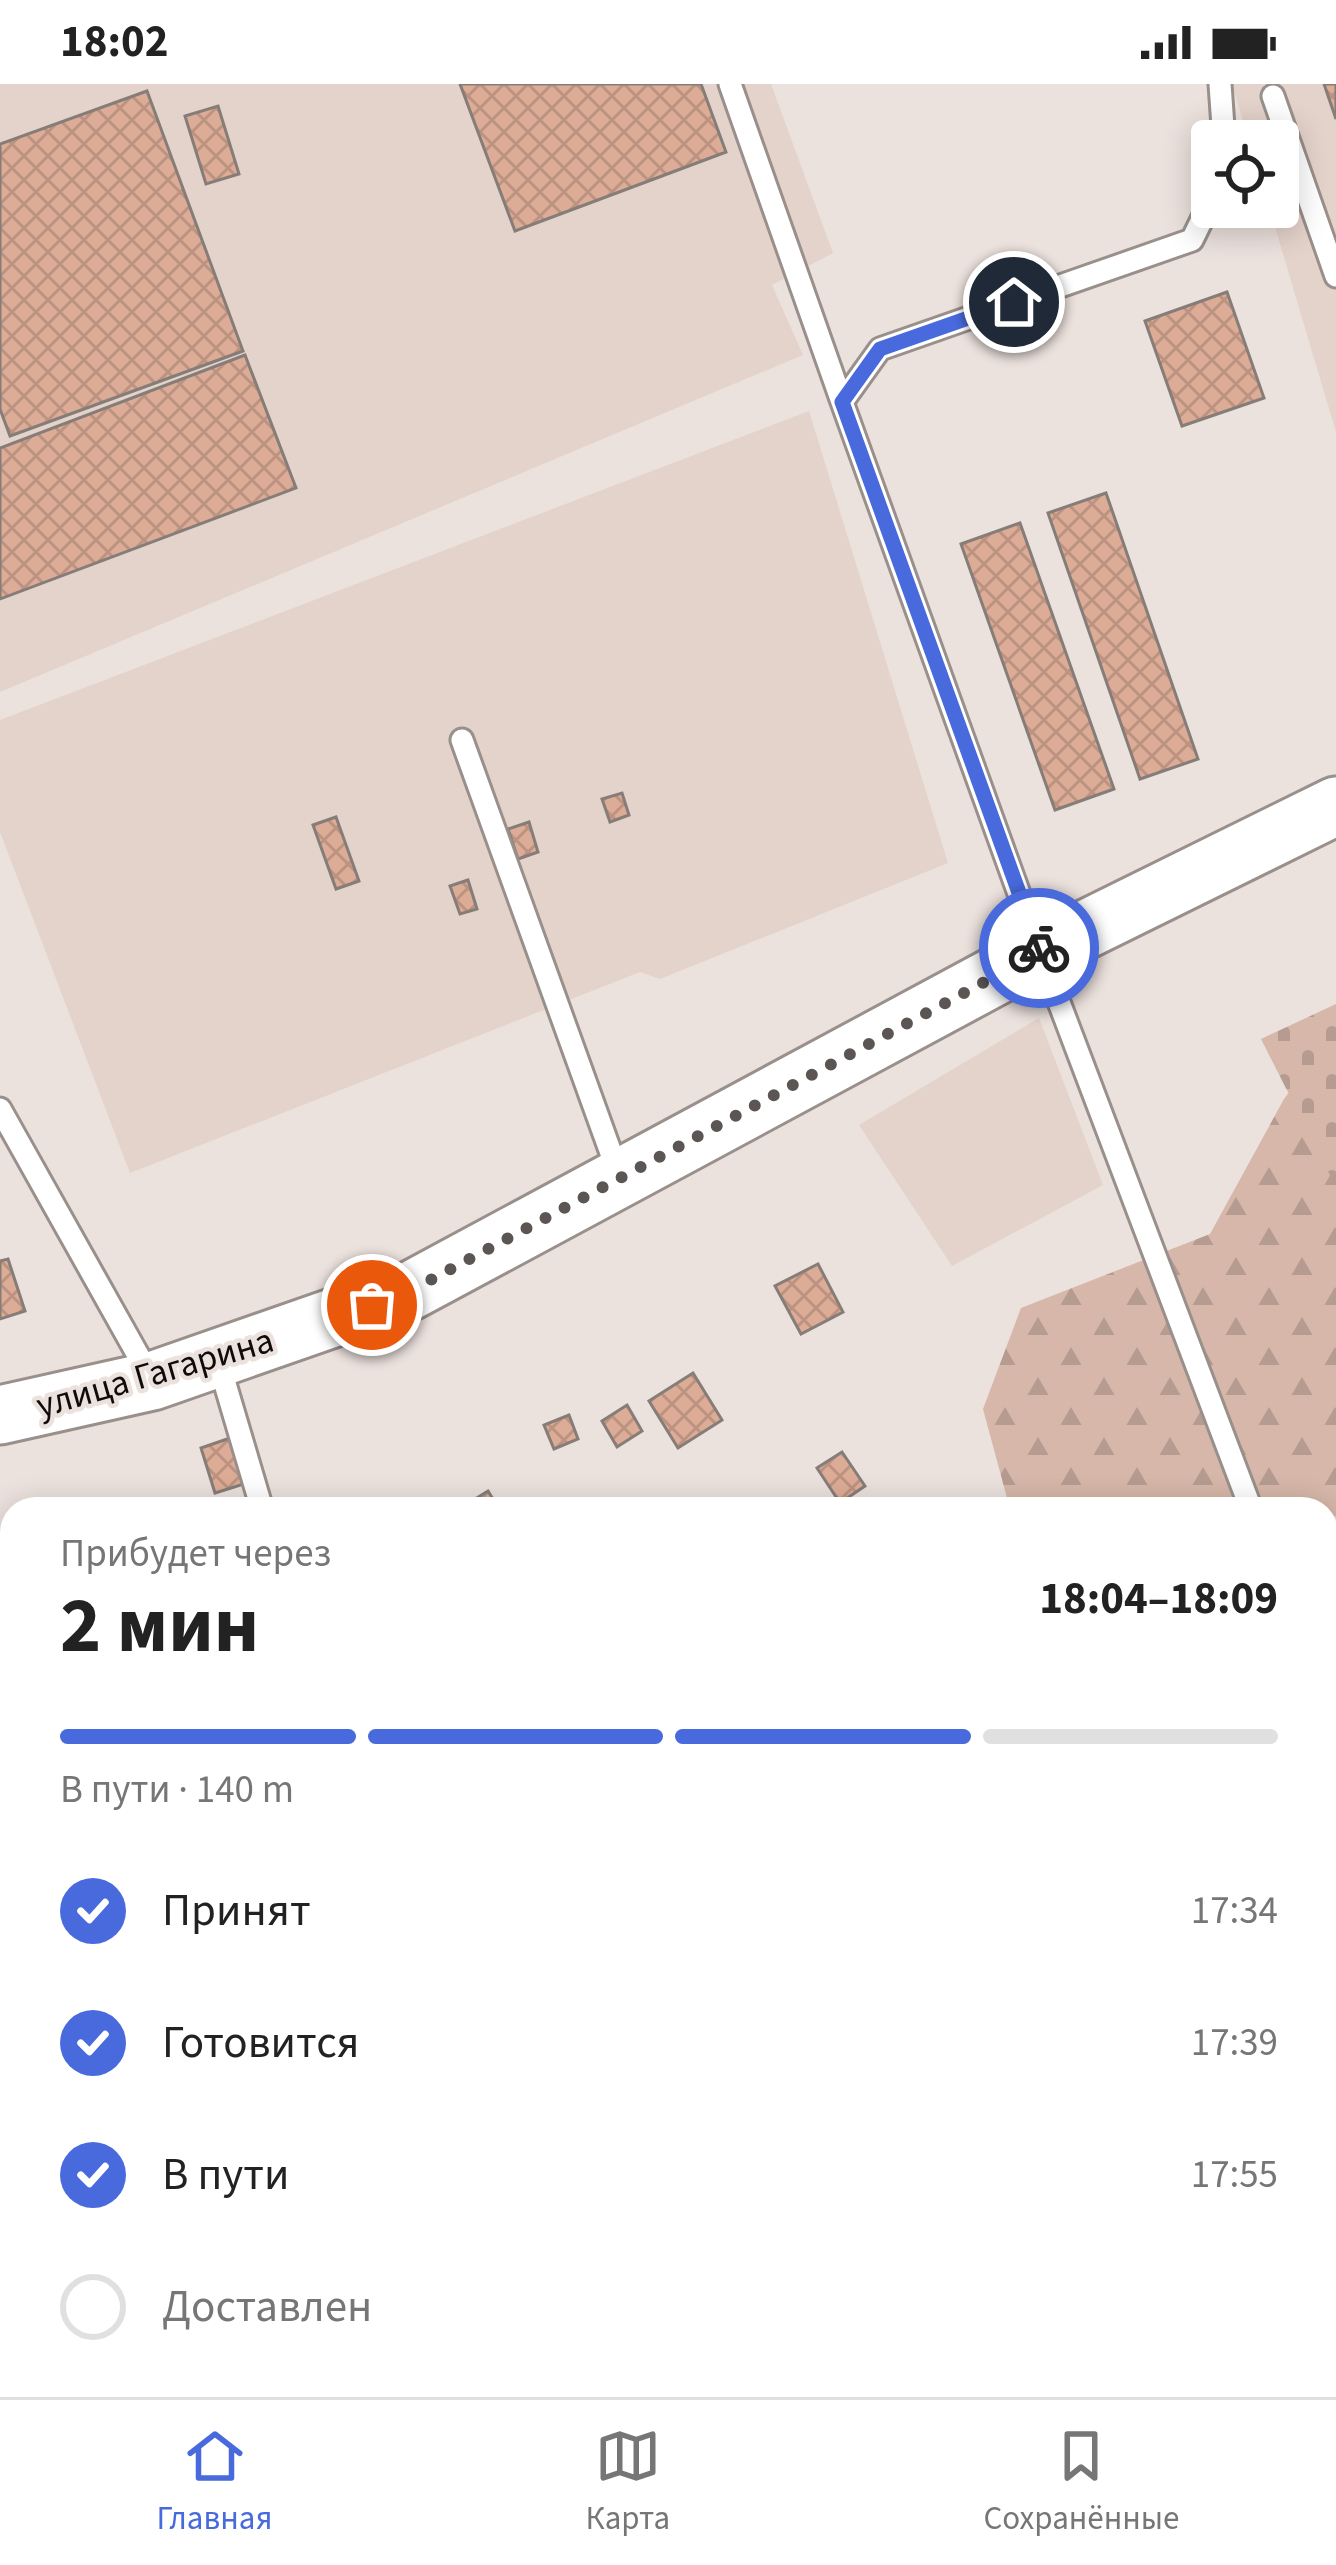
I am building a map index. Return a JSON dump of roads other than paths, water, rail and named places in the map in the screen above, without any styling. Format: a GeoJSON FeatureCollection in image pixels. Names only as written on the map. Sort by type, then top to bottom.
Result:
{"type":"FeatureCollection","features":[{"type":"Feature","properties":{"kind":"street","name":"улица Гагарина"},"geometry":{"type":"LineString","coordinates":[[0,1415],[152,1381],[410,1291],[1040,952],[1336,806]]}},
{"type":"Feature","properties":{"kind":"lane"},"geometry":{"type":"LineString","coordinates":[[730,84],[1040,952],[1246,1497]]}},
{"type":"Feature","properties":{"kind":"lane"},"geometry":{"type":"LineString","coordinates":[[1220,84],[1223,120]]}},
{"type":"Feature","properties":{"kind":"lane"},"geometry":{"type":"LineString","coordinates":[[1273,96],[1336,276]]}},
{"type":"Feature","properties":{"kind":"lane"},"geometry":{"type":"LineString","coordinates":[[842,402],[880,349],[1192,240],[1198,228]]}},
{"type":"Feature","properties":{"kind":"lane"},"geometry":{"type":"LineString","coordinates":[[461,740],[620,1178]]}},
{"type":"Feature","properties":{"kind":"lane"},"geometry":{"type":"LineString","coordinates":[[0,1108],[152,1381]]}},
{"type":"Feature","properties":{"kind":"lane"},"geometry":{"type":"LineString","coordinates":[[218,1359],[258,1497]]}}]}
